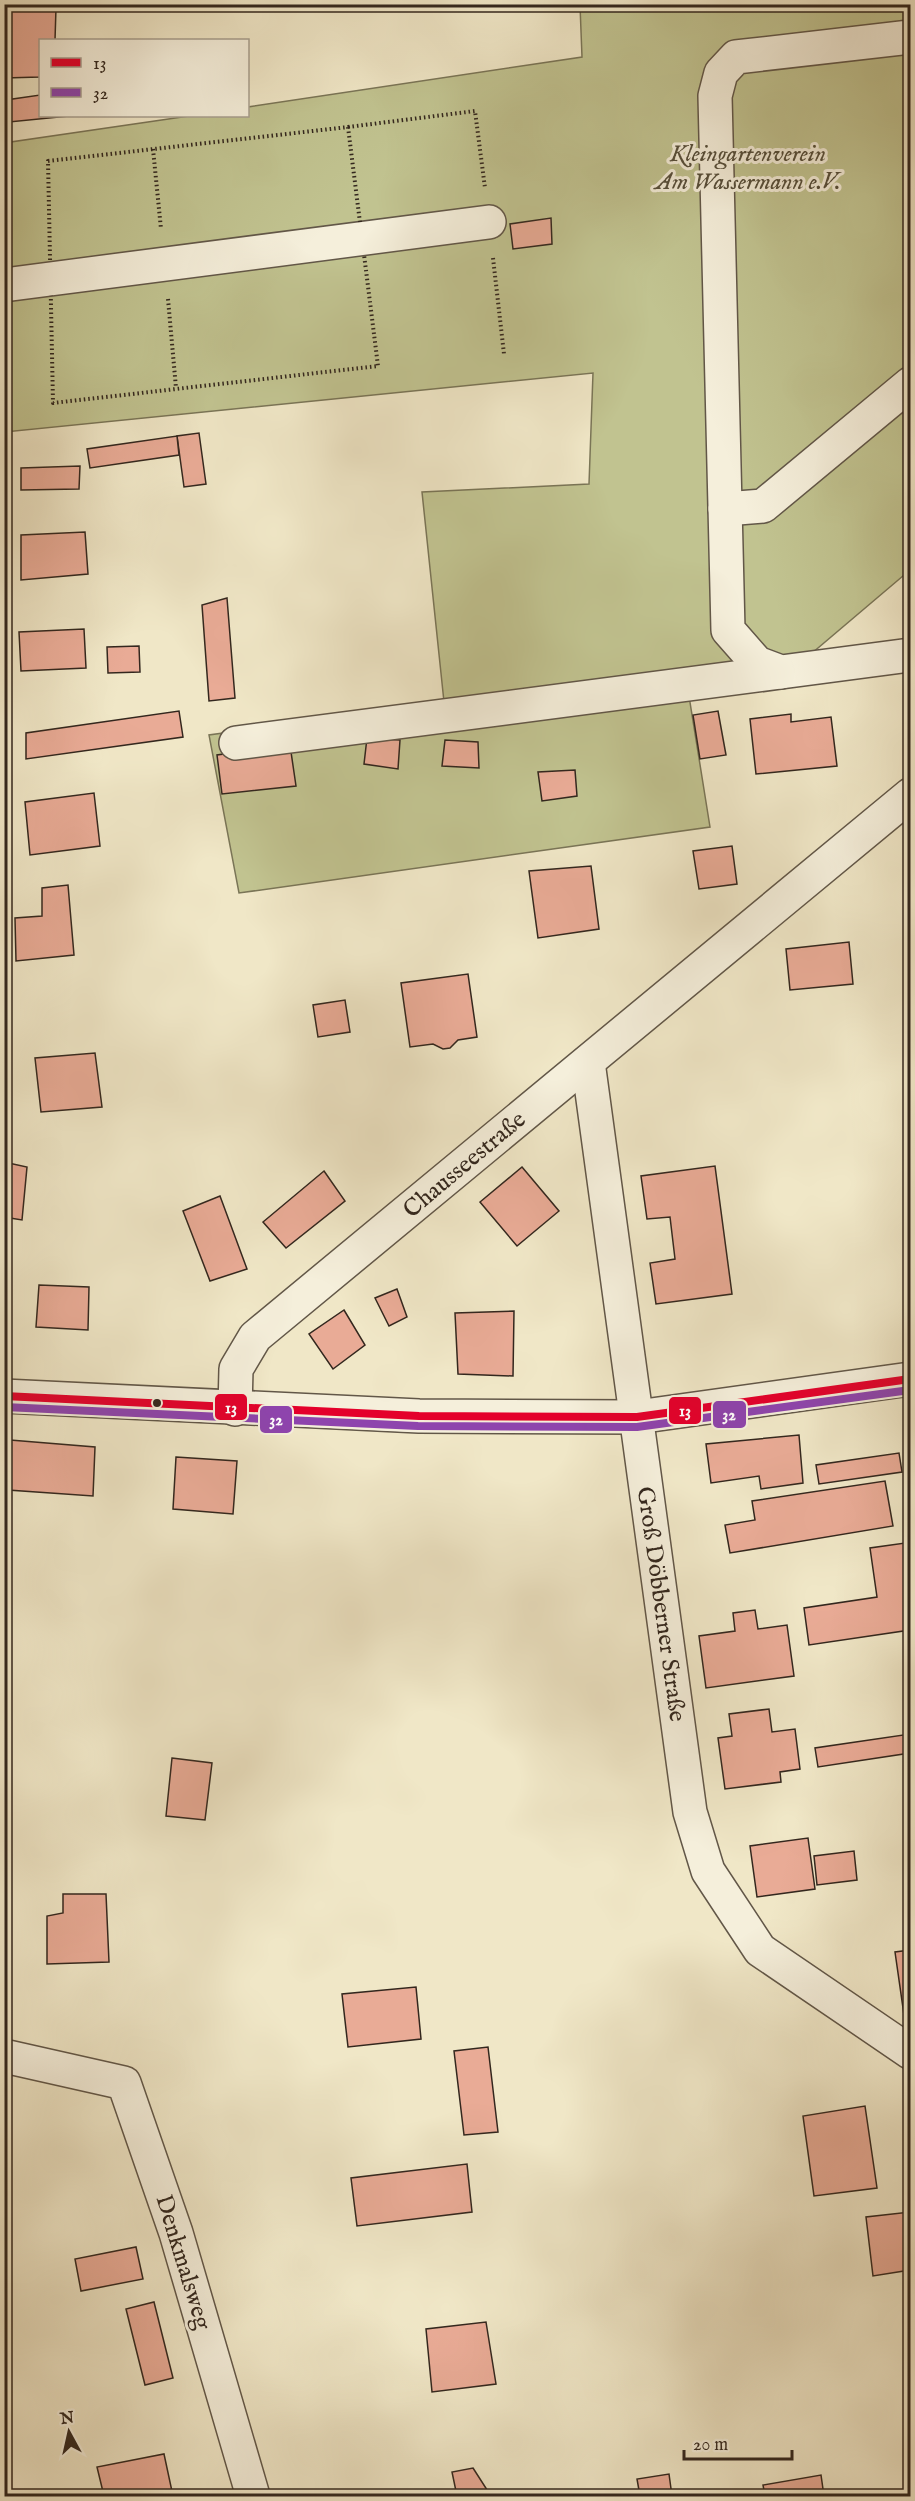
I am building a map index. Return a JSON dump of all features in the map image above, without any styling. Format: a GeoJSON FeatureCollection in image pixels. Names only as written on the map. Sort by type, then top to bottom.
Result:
{"type":"FeatureCollection","features":[{"type":"Feature","properties":{"kind":"street"},"geometry":{"type":"LineString","coordinates":[[782,672],[757,663],[728,630],[715,96],[721,73],[736,57],[910,37]]}},
{"type":"Feature","properties":{"kind":"street"},"geometry":{"type":"LineString","coordinates":[[4,285],[489,222]]}},
{"type":"Feature","properties":{"kind":"street"},"geometry":{"type":"LineString","coordinates":[[725,508],[763,506],[910,384]]}},
{"type":"Feature","properties":{"kind":"street"},"geometry":{"type":"LineString","coordinates":[[236,743],[910,655]]}},
{"type":"Feature","properties":{"kind":"street","name":"Chausseestraße"},"geometry":{"type":"LineString","coordinates":[[235,1408],[237,1369],[255,1337],[910,795]]}},
{"type":"Feature","properties":{"kind":"street","name":"Groß Döbberner Straße"},"geometry":{"type":"LineString","coordinates":[[588,1062],[690,1812],[708,1871],[760,1950],[910,2052]]}},
{"type":"Feature","properties":{"kind":"street"},"geometry":{"type":"LineString","coordinates":[[4,1396],[419,1416],[637,1417],[910,1379]]}},
{"type":"Feature","properties":{"kind":"street","name":"Denkmalsweg"},"geometry":{"type":"LineString","coordinates":[[4,2056],[70,2069],[124,2083],[177,2233],[253,2496]]}},
{"type":"Feature","properties":{"kind":"green space","name":"Kleingartenverein Am Wassermann e.V."},"geometry":{"type":"Polygon","coordinates":[[[580,5],[910,5],[910,570],[779,681],[689,696],[710,827],[239,893],[209,735],[444,702],[422,492],[589,484],[593,373],[5,432],[4,143],[182,117],[249,117],[249,107],[582,57],[580,5]]]}},
{"type":"Feature","properties":{"kind":"building"},"geometry":{"type":"Polygon","coordinates":[[[4,6],[56,8],[55,39],[39,39],[39,77],[4,78],[4,6]]]}},
{"type":"Feature","properties":{"kind":"building"},"geometry":{"type":"Polygon","coordinates":[[[39,95],[39,117],[59,117],[9,122],[6,100],[39,95]]]}},
{"type":"Feature","properties":{"kind":"building"},"geometry":{"type":"Polygon","coordinates":[[[551,218],[552,244],[513,249],[510,224],[551,218]]]}},
{"type":"Feature","properties":{"kind":"building"},"geometry":{"type":"Polygon","coordinates":[[[199,433],[206,484],[184,487],[177,436],[199,433]]]}},
{"type":"Feature","properties":{"kind":"building"},"geometry":{"type":"Polygon","coordinates":[[[177,436],[179,455],[90,468],[87,449],[177,436]]]}},
{"type":"Feature","properties":{"kind":"building"},"geometry":{"type":"Polygon","coordinates":[[[80,466],[79,489],[21,490],[21,468],[80,466]]]}},
{"type":"Feature","properties":{"kind":"building"},"geometry":{"type":"Polygon","coordinates":[[[85,532],[88,574],[21,580],[21,535],[85,532]]]}},
{"type":"Feature","properties":{"kind":"building"},"geometry":{"type":"Polygon","coordinates":[[[227,598],[235,698],[209,701],[202,605],[227,598]]]}},
{"type":"Feature","properties":{"kind":"building"},"geometry":{"type":"Polygon","coordinates":[[[84,629],[86,668],[21,671],[19,632],[84,629]]]}},
{"type":"Feature","properties":{"kind":"building"},"geometry":{"type":"Polygon","coordinates":[[[139,646],[140,672],[108,673],[107,647],[139,646]]]}},
{"type":"Feature","properties":{"kind":"building"},"geometry":{"type":"Polygon","coordinates":[[[179,711],[183,737],[26,759],[26,733],[179,711]]]}},
{"type":"Feature","properties":{"kind":"building"},"geometry":{"type":"Polygon","coordinates":[[[718,711],[726,755],[700,759],[693,715],[718,711]]]}},
{"type":"Feature","properties":{"kind":"building"},"geometry":{"type":"Polygon","coordinates":[[[791,714],[791,722],[831,717],[837,766],[756,774],[750,719],[791,714]]]}},
{"type":"Feature","properties":{"kind":"building"},"geometry":{"type":"Polygon","coordinates":[[[367,738],[400,740],[398,769],[364,764],[367,738]]]}},
{"type":"Feature","properties":{"kind":"building"},"geometry":{"type":"Polygon","coordinates":[[[445,740],[478,742],[479,768],[442,766],[445,740]]]}},
{"type":"Feature","properties":{"kind":"building"},"geometry":{"type":"Polygon","coordinates":[[[290,745],[296,786],[222,794],[217,755],[290,745]]]}},
{"type":"Feature","properties":{"kind":"building"},"geometry":{"type":"Polygon","coordinates":[[[575,770],[577,796],[542,801],[538,772],[575,770]]]}},
{"type":"Feature","properties":{"kind":"building"},"geometry":{"type":"Polygon","coordinates":[[[94,793],[100,846],[30,855],[25,802],[94,793]]]}},
{"type":"Feature","properties":{"kind":"building"},"geometry":{"type":"Polygon","coordinates":[[[732,846],[737,884],[699,889],[693,851],[732,846]]]}},
{"type":"Feature","properties":{"kind":"building"},"geometry":{"type":"Polygon","coordinates":[[[591,866],[599,929],[538,938],[529,871],[591,866]]]}},
{"type":"Feature","properties":{"kind":"building"},"geometry":{"type":"Polygon","coordinates":[[[68,885],[74,955],[16,961],[15,918],[42,916],[42,888],[68,885]]]}},
{"type":"Feature","properties":{"kind":"building"},"geometry":{"type":"Polygon","coordinates":[[[849,942],[853,984],[790,990],[786,949],[849,942]]]}},
{"type":"Feature","properties":{"kind":"building"},"geometry":{"type":"Polygon","coordinates":[[[468,974],[477,1037],[458,1040],[450,1048],[443,1049],[433,1044],[410,1047],[401,983],[468,974]]]}},
{"type":"Feature","properties":{"kind":"building"},"geometry":{"type":"Polygon","coordinates":[[[345,1000],[350,1032],[318,1037],[313,1005],[345,1000]]]}},
{"type":"Feature","properties":{"kind":"building"},"geometry":{"type":"Polygon","coordinates":[[[95,1053],[102,1107],[41,1112],[35,1058],[95,1053]]]}},
{"type":"Feature","properties":{"kind":"building"},"geometry":{"type":"Polygon","coordinates":[[[4,1162],[27,1167],[22,1220],[4,1217],[4,1162]]]}},
{"type":"Feature","properties":{"kind":"building"},"geometry":{"type":"Polygon","coordinates":[[[715,1166],[732,1294],[656,1304],[650,1263],[675,1259],[670,1217],[647,1219],[641,1176],[715,1166]]]}},
{"type":"Feature","properties":{"kind":"building"},"geometry":{"type":"Polygon","coordinates":[[[522,1167],[559,1211],[517,1246],[480,1202],[522,1167]]]}},
{"type":"Feature","properties":{"kind":"building"},"geometry":{"type":"Polygon","coordinates":[[[324,1171],[345,1201],[286,1248],[263,1222],[324,1171]]]}},
{"type":"Feature","properties":{"kind":"building"},"geometry":{"type":"Polygon","coordinates":[[[220,1196],[247,1269],[210,1281],[183,1211],[220,1196]]]}},
{"type":"Feature","properties":{"kind":"building"},"geometry":{"type":"Polygon","coordinates":[[[39,1285],[89,1287],[88,1330],[36,1327],[39,1285]]]}},
{"type":"Feature","properties":{"kind":"building"},"geometry":{"type":"Polygon","coordinates":[[[397,1289],[407,1317],[389,1326],[375,1298],[397,1289]]]}},
{"type":"Feature","properties":{"kind":"building"},"geometry":{"type":"Polygon","coordinates":[[[344,1310],[365,1345],[333,1369],[309,1334],[344,1310]]]}},
{"type":"Feature","properties":{"kind":"building"},"geometry":{"type":"Polygon","coordinates":[[[514,1311],[513,1376],[458,1374],[455,1313],[514,1311]]]}},
{"type":"Feature","properties":{"kind":"building"},"geometry":{"type":"Polygon","coordinates":[[[799,1435],[803,1483],[761,1489],[759,1476],[711,1483],[706,1444],[799,1435]]]}},
{"type":"Feature","properties":{"kind":"building"},"geometry":{"type":"Polygon","coordinates":[[[10,1440],[95,1447],[93,1496],[8,1490],[10,1440]]]}},
{"type":"Feature","properties":{"kind":"building"},"geometry":{"type":"Polygon","coordinates":[[[899,1453],[902,1472],[819,1484],[816,1465],[899,1453]]]}},
{"type":"Feature","properties":{"kind":"building"},"geometry":{"type":"Polygon","coordinates":[[[176,1457],[237,1461],[233,1514],[173,1509],[176,1457]]]}},
{"type":"Feature","properties":{"kind":"building"},"geometry":{"type":"Polygon","coordinates":[[[885,1481],[893,1526],[730,1553],[725,1525],[755,1520],[752,1501],[885,1481]]]}},
{"type":"Feature","properties":{"kind":"building"},"geometry":{"type":"Polygon","coordinates":[[[905,1543],[910,1580],[910,1630],[809,1645],[804,1608],[877,1597],[870,1548],[905,1543]]]}},
{"type":"Feature","properties":{"kind":"building"},"geometry":{"type":"Polygon","coordinates":[[[755,1610],[758,1629],[787,1625],[794,1676],[706,1688],[699,1636],[735,1631],[733,1613],[755,1610]]]}},
{"type":"Feature","properties":{"kind":"building"},"geometry":{"type":"Polygon","coordinates":[[[769,1709],[772,1732],[795,1729],[800,1769],[780,1772],[781,1782],[725,1789],[718,1738],[732,1736],[729,1714],[769,1709]]]}},
{"type":"Feature","properties":{"kind":"building"},"geometry":{"type":"Polygon","coordinates":[[[910,1734],[910,1753],[818,1767],[815,1748],[910,1734]]]}},
{"type":"Feature","properties":{"kind":"building"},"geometry":{"type":"Polygon","coordinates":[[[172,1758],[212,1763],[205,1820],[166,1816],[172,1758]]]}},
{"type":"Feature","properties":{"kind":"building"},"geometry":{"type":"Polygon","coordinates":[[[808,1838],[815,1889],[757,1897],[750,1846],[808,1838]]]}},
{"type":"Feature","properties":{"kind":"building"},"geometry":{"type":"Polygon","coordinates":[[[854,1851],[857,1880],[817,1885],[814,1856],[854,1851]]]}},
{"type":"Feature","properties":{"kind":"building"},"geometry":{"type":"Polygon","coordinates":[[[63,1894],[106,1894],[109,1962],[47,1964],[47,1916],[63,1913],[63,1894]]]}},
{"type":"Feature","properties":{"kind":"building"},"geometry":{"type":"Polygon","coordinates":[[[910,1950],[910,2021],[905,2022],[895,1952],[910,1950]]]}},
{"type":"Feature","properties":{"kind":"building"},"geometry":{"type":"Polygon","coordinates":[[[416,1987],[421,2039],[348,2047],[342,1994],[416,1987]]]}},
{"type":"Feature","properties":{"kind":"building"},"geometry":{"type":"Polygon","coordinates":[[[488,2047],[498,2132],[464,2135],[454,2051],[488,2047]]]}},
{"type":"Feature","properties":{"kind":"building"},"geometry":{"type":"Polygon","coordinates":[[[865,2106],[877,2188],[814,2196],[803,2116],[865,2106]]]}},
{"type":"Feature","properties":{"kind":"building"},"geometry":{"type":"Polygon","coordinates":[[[467,2164],[472,2212],[357,2226],[351,2178],[467,2164]]]}},
{"type":"Feature","properties":{"kind":"building"},"geometry":{"type":"Polygon","coordinates":[[[910,2212],[910,2270],[873,2276],[866,2217],[910,2212]]]}},
{"type":"Feature","properties":{"kind":"building"},"geometry":{"type":"Polygon","coordinates":[[[136,2247],[143,2279],[81,2291],[75,2259],[136,2247]]]}},
{"type":"Feature","properties":{"kind":"building"},"geometry":{"type":"Polygon","coordinates":[[[154,2302],[173,2378],[145,2385],[126,2309],[154,2302]]]}},
{"type":"Feature","properties":{"kind":"building"},"geometry":{"type":"Polygon","coordinates":[[[486,2322],[496,2384],[432,2392],[426,2329],[486,2322]]]}},
{"type":"Feature","properties":{"kind":"building"},"geometry":{"type":"Polygon","coordinates":[[[164,2454],[173,2496],[104,2496],[97,2467],[164,2454]]]}},
{"type":"Feature","properties":{"kind":"building"},"geometry":{"type":"Polygon","coordinates":[[[473,2468],[491,2496],[457,2496],[452,2472],[473,2468]]]}},
{"type":"Feature","properties":{"kind":"building"},"geometry":{"type":"Polygon","coordinates":[[[669,2474],[672,2496],[640,2496],[637,2479],[669,2474]]]}},
{"type":"Feature","properties":{"kind":"building"},"geometry":{"type":"Polygon","coordinates":[[[821,2475],[824,2496],[765,2496],[763,2485],[821,2475]]]}},
{"type":"Feature","properties":{"kind":"transit line","name":"13"},"geometry":{"type":"LineString","coordinates":[[4,1396],[419,1416],[637,1417],[910,1379]]}},
{"type":"Feature","properties":{"kind":"transit line","name":"32"},"geometry":{"type":"LineString","coordinates":[[4,1407],[418,1426],[637,1427],[910,1390]]}}]}
